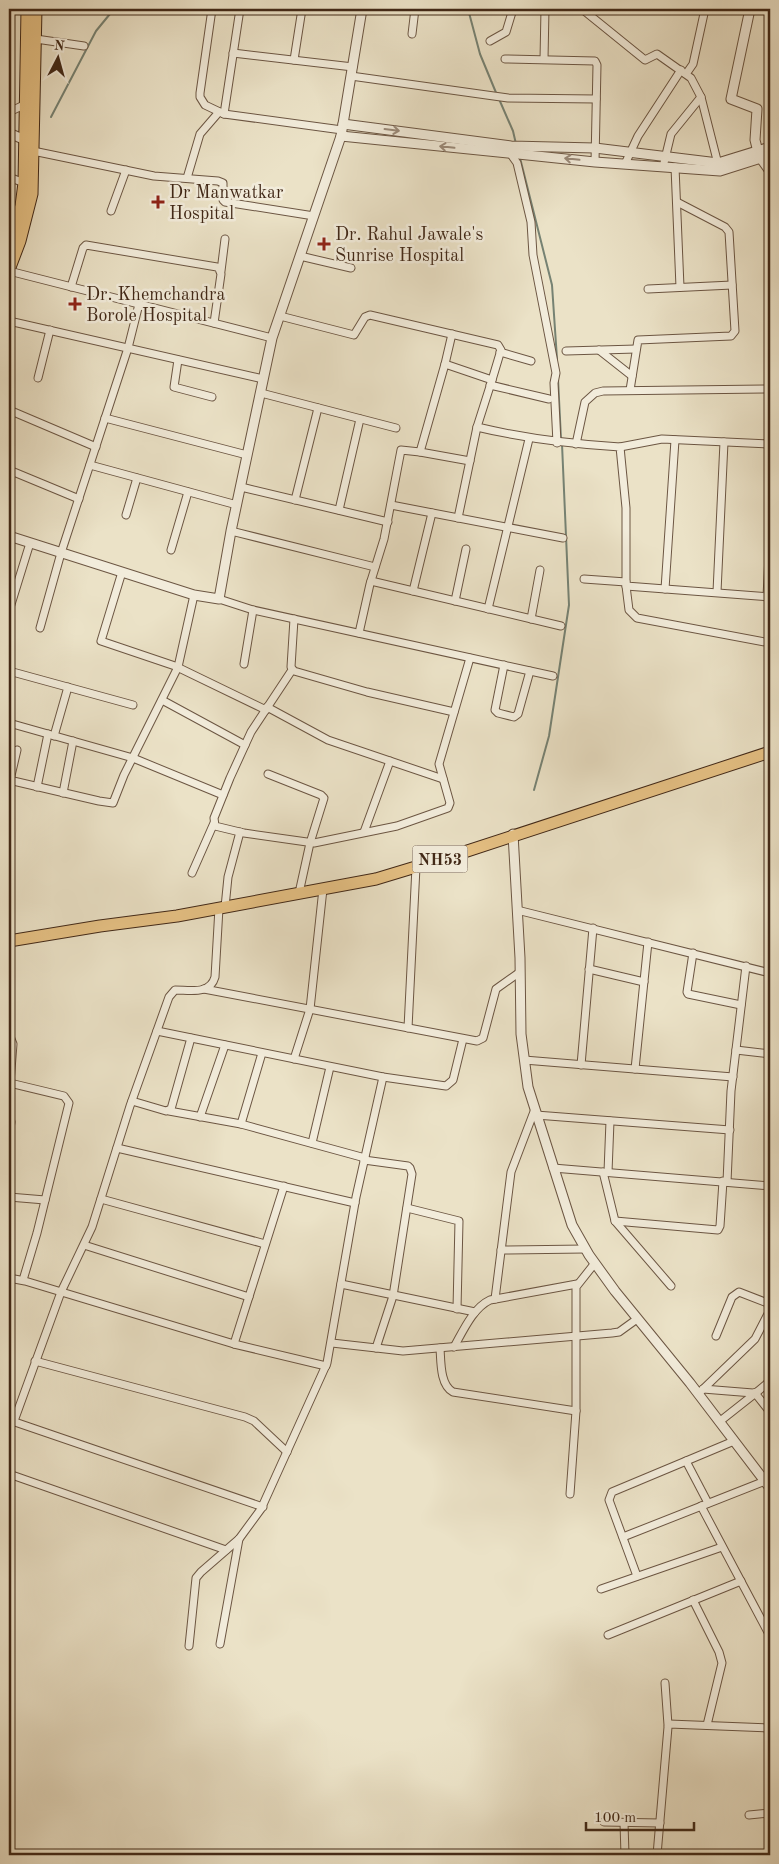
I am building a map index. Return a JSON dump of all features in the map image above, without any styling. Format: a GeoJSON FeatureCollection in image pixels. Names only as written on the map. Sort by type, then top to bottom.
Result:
{"type":"FeatureCollection","features":[{"type":"Feature","properties":{"kind":"main road"},"geometry":{"type":"LineString","coordinates":[[9,242],[21,206],[24,183],[27,9]]}},
{"type":"Feature","properties":{"kind":"main road"},"geometry":{"type":"LineString","coordinates":[[9,271],[30,206],[32,188],[36,9]]}},
{"type":"Feature","properties":{"kind":"main road","name":"NH53"},"geometry":{"type":"LineString","coordinates":[[9,940],[177,916],[376,879],[770,752]]}},
{"type":"Feature","properties":{"kind":"street"},"geometry":{"type":"LineString","coordinates":[[212,9],[200,97],[205,105],[222,113],[511,151],[595,148],[666,156],[692,164],[722,166],[759,155],[770,147]]}},
{"type":"Feature","properties":{"kind":"street"},"geometry":{"type":"LineString","coordinates":[[187,178],[200,134],[222,113],[240,9]]}},
{"type":"Feature","properties":{"kind":"street"},"geometry":{"type":"LineString","coordinates":[[294,60],[302,9]]}},
{"type":"Feature","properties":{"kind":"street"},"geometry":{"type":"LineString","coordinates":[[216,599],[231,531],[232,504],[241,487],[272,338],[342,130],[362,9]]}},
{"type":"Feature","properties":{"kind":"street"},"geometry":{"type":"LineString","coordinates":[[412,34],[415,9]]}},
{"type":"Feature","properties":{"kind":"street"},"geometry":{"type":"LineString","coordinates":[[490,41],[506,32],[512,9]]}},
{"type":"Feature","properties":{"kind":"street"},"geometry":{"type":"LineString","coordinates":[[544,59],[545,9]]}},
{"type":"Feature","properties":{"kind":"street"},"geometry":{"type":"LineString","coordinates":[[582,9],[645,60],[658,54],[687,69],[701,97],[722,166]]}},
{"type":"Feature","properties":{"kind":"street"},"geometry":{"type":"LineString","coordinates":[[625,164],[640,133],[687,69],[705,9]]}},
{"type":"Feature","properties":{"kind":"street"},"geometry":{"type":"LineString","coordinates":[[750,9],[731,99],[757,109],[755,140],[759,155],[770,172]]}},
{"type":"Feature","properties":{"kind":"street"},"geometry":{"type":"LineString","coordinates":[[36,39],[84,46]]}},
{"type":"Feature","properties":{"kind":"street"},"geometry":{"type":"LineString","coordinates":[[233,53],[294,60],[506,98],[596,99]]}},
{"type":"Feature","properties":{"kind":"street"},"geometry":{"type":"LineString","coordinates":[[505,59],[595,61],[597,64],[595,162]]}},
{"type":"Feature","properties":{"kind":"street"},"geometry":{"type":"LineString","coordinates":[[664,167],[671,134],[701,97]]}},
{"type":"Feature","properties":{"kind":"street"},"geometry":{"type":"LineString","coordinates":[[9,112],[26,104]]}},
{"type":"Feature","properties":{"kind":"street"},"geometry":{"type":"LineString","coordinates":[[9,132],[25,140]]}},
{"type":"Feature","properties":{"kind":"street"},"geometry":{"type":"LineString","coordinates":[[33,151],[154,176],[222,182],[224,186],[223,200],[225,202],[314,216]]}},
{"type":"Feature","properties":{"kind":"street"},"geometry":{"type":"LineString","coordinates":[[511,151],[517,164],[531,222],[533,255],[556,373],[554,383],[561,443]]}},
{"type":"Feature","properties":{"kind":"street"},"geometry":{"type":"LineString","coordinates":[[529,151],[595,162],[664,167],[692,164]]}},
{"type":"Feature","properties":{"kind":"street"},"geometry":{"type":"LineString","coordinates":[[759,155],[770,156]]}},
{"type":"Feature","properties":{"kind":"street"},"geometry":{"type":"LineString","coordinates":[[676,167],[680,287]]}},
{"type":"Feature","properties":{"kind":"street"},"geometry":{"type":"LineString","coordinates":[[111,211],[126,170]]}},
{"type":"Feature","properties":{"kind":"street"},"geometry":{"type":"LineString","coordinates":[[9,176],[24,183]]}},
{"type":"Feature","properties":{"kind":"street"},"geometry":{"type":"LineString","coordinates":[[630,390],[637,342],[641,339],[731,336],[735,331],[728,229],[677,202]]}},
{"type":"Feature","properties":{"kind":"street"},"geometry":{"type":"LineString","coordinates":[[214,323],[225,239]]}},
{"type":"Feature","properties":{"kind":"street"},"geometry":{"type":"LineString","coordinates":[[71,287],[83,248],[86,245],[217,267],[221,271]]}},
{"type":"Feature","properties":{"kind":"street"},"geometry":{"type":"LineString","coordinates":[[300,256],[351,268]]}},
{"type":"Feature","properties":{"kind":"street"},"geometry":{"type":"LineString","coordinates":[[9,271],[272,338]]}},
{"type":"Feature","properties":{"kind":"street"},"geometry":{"type":"LineString","coordinates":[[648,288],[732,286]]}},
{"type":"Feature","properties":{"kind":"street"},"geometry":{"type":"LineString","coordinates":[[40,628],[61,553],[128,348],[139,304]]}},
{"type":"Feature","properties":{"kind":"street"},"geometry":{"type":"LineString","coordinates":[[280,316],[352,335],[356,334],[365,318],[370,315],[498,345],[501,348],[477,427],[458,518]]}},
{"type":"Feature","properties":{"kind":"street"},"geometry":{"type":"LineString","coordinates":[[9,321],[263,380]]}},
{"type":"Feature","properties":{"kind":"street"},"geometry":{"type":"LineString","coordinates":[[38,378],[50,330]]}},
{"type":"Feature","properties":{"kind":"street"},"geometry":{"type":"LineString","coordinates":[[420,452],[452,334]]}},
{"type":"Feature","properties":{"kind":"street"},"geometry":{"type":"LineString","coordinates":[[566,351],[636,349]]}},
{"type":"Feature","properties":{"kind":"street"},"geometry":{"type":"LineString","coordinates":[[599,350],[632,376]]}},
{"type":"Feature","properties":{"kind":"street"},"geometry":{"type":"LineString","coordinates":[[500,352],[531,361]]}},
{"type":"Feature","properties":{"kind":"street"},"geometry":{"type":"LineString","coordinates":[[178,360],[174,387],[212,397]]}},
{"type":"Feature","properties":{"kind":"street"},"geometry":{"type":"LineString","coordinates":[[445,364],[491,383],[549,399]]}},
{"type":"Feature","properties":{"kind":"street"},"geometry":{"type":"LineString","coordinates":[[576,444],[583,407],[588,397],[603,391],[770,389]]}},
{"type":"Feature","properties":{"kind":"street"},"geometry":{"type":"LineString","coordinates":[[261,393],[396,428]]}},
{"type":"Feature","properties":{"kind":"street"},"geometry":{"type":"LineString","coordinates":[[295,500],[318,408]]}},
{"type":"Feature","properties":{"kind":"street"},"geometry":{"type":"LineString","coordinates":[[9,410],[96,447]]}},
{"type":"Feature","properties":{"kind":"street"},"geometry":{"type":"LineString","coordinates":[[105,418],[247,455]]}},
{"type":"Feature","properties":{"kind":"street"},"geometry":{"type":"LineString","coordinates":[[338,510],[360,419]]}},
{"type":"Feature","properties":{"kind":"street"},"geometry":{"type":"LineString","coordinates":[[477,427],[529,439],[620,447],[658,440],[770,444]]}},
{"type":"Feature","properties":{"kind":"street"},"geometry":{"type":"LineString","coordinates":[[488,609],[529,439]]}},
{"type":"Feature","properties":{"kind":"street"},"geometry":{"type":"LineString","coordinates":[[665,589],[675,440]]}},
{"type":"Feature","properties":{"kind":"street"},"geometry":{"type":"LineString","coordinates":[[717,592],[724,442]]}},
{"type":"Feature","properties":{"kind":"street"},"geometry":{"type":"LineString","coordinates":[[620,447],[626,508],[626,584],[629,610],[637,618],[770,643]]}},
{"type":"Feature","properties":{"kind":"street"},"geometry":{"type":"LineString","coordinates":[[359,633],[388,522],[401,450],[470,461]]}},
{"type":"Feature","properties":{"kind":"street"},"geometry":{"type":"LineString","coordinates":[[90,465],[232,504]]}},
{"type":"Feature","properties":{"kind":"street"},"geometry":{"type":"LineString","coordinates":[[9,470],[79,499]]}},
{"type":"Feature","properties":{"kind":"street"},"geometry":{"type":"LineString","coordinates":[[126,515],[137,478]]}},
{"type":"Feature","properties":{"kind":"street"},"geometry":{"type":"LineString","coordinates":[[241,487],[388,522]]}},
{"type":"Feature","properties":{"kind":"street"},"geometry":{"type":"LineString","coordinates":[[170,550],[188,492]]}},
{"type":"Feature","properties":{"kind":"street"},"geometry":{"type":"LineString","coordinates":[[391,505],[563,538]]}},
{"type":"Feature","properties":{"kind":"street"},"geometry":{"type":"LineString","coordinates":[[413,592],[432,513]]}},
{"type":"Feature","properties":{"kind":"street"},"geometry":{"type":"LineString","coordinates":[[231,531],[375,567]]}},
{"type":"Feature","properties":{"kind":"street"},"geometry":{"type":"LineString","coordinates":[[9,536],[198,596],[216,599],[253,610],[553,676]]}},
{"type":"Feature","properties":{"kind":"street"},"geometry":{"type":"LineString","coordinates":[[584,579],[665,589],[769,597],[770,536]]}},
{"type":"Feature","properties":{"kind":"street"},"geometry":{"type":"LineString","coordinates":[[9,611],[30,543]]}},
{"type":"Feature","properties":{"kind":"street"},"geometry":{"type":"LineString","coordinates":[[455,601],[466,549]]}},
{"type":"Feature","properties":{"kind":"street"},"geometry":{"type":"LineString","coordinates":[[531,619],[540,570]]}},
{"type":"Feature","properties":{"kind":"street"},"geometry":{"type":"LineString","coordinates":[[122,572],[100,641],[177,666],[328,740],[443,779]]}},
{"type":"Feature","properties":{"kind":"street"},"geometry":{"type":"LineString","coordinates":[[371,582],[561,626]]}},
{"type":"Feature","properties":{"kind":"street"},"geometry":{"type":"LineString","coordinates":[[17,750],[9,780],[99,801],[114,802],[130,757],[162,700],[177,666],[198,596]]}},
{"type":"Feature","properties":{"kind":"street"},"geometry":{"type":"LineString","coordinates":[[244,664],[253,610]]}},
{"type":"Feature","properties":{"kind":"street"},"geometry":{"type":"LineString","coordinates":[[192,873],[214,823],[222,796],[245,745],[254,727],[292,670],[294,619]]}},
{"type":"Feature","properties":{"kind":"street"},"geometry":{"type":"LineString","coordinates":[[214,823],[215,826],[240,832],[310,843],[397,826],[446,810],[450,803],[439,764],[470,658]]}},
{"type":"Feature","properties":{"kind":"street"},"geometry":{"type":"LineString","coordinates":[[504,665],[495,710],[498,713],[514,717],[518,714],[530,671]]}},
{"type":"Feature","properties":{"kind":"street"},"geometry":{"type":"LineString","coordinates":[[292,670],[367,692],[454,712]]}},
{"type":"Feature","properties":{"kind":"street"},"geometry":{"type":"LineString","coordinates":[[9,672],[133,705]]}},
{"type":"Feature","properties":{"kind":"street"},"geometry":{"type":"LineString","coordinates":[[37,787],[51,735],[68,687]]}},
{"type":"Feature","properties":{"kind":"street"},"geometry":{"type":"LineString","coordinates":[[162,700],[245,745]]}},
{"type":"Feature","properties":{"kind":"street"},"geometry":{"type":"LineString","coordinates":[[9,723],[130,757],[222,796]]}},
{"type":"Feature","properties":{"kind":"street"},"geometry":{"type":"LineString","coordinates":[[64,793],[73,741]]}},
{"type":"Feature","properties":{"kind":"street"},"geometry":{"type":"LineString","coordinates":[[364,832],[390,761]]}},
{"type":"Feature","properties":{"kind":"street"},"geometry":{"type":"LineString","coordinates":[[268,774],[323,796],[324,800],[310,843],[298,893]]}},
{"type":"Feature","properties":{"kind":"street"},"geometry":{"type":"LineString","coordinates":[[240,832],[222,908],[213,984],[209,988],[175,990],[171,993],[132,1101],[92,1228],[61,1292],[11,1420],[263,1507]]}},
{"type":"Feature","properties":{"kind":"street"},"geometry":{"type":"LineString","coordinates":[[513,834],[521,1034],[528,1087],[572,1225],[595,1264],[637,1319],[700,1391],[719,1422],[768,1484],[704,1505],[623,1537]]}},
{"type":"Feature","properties":{"kind":"street"},"geometry":{"type":"LineString","coordinates":[[408,1028],[416,866]]}},
{"type":"Feature","properties":{"kind":"street"},"geometry":{"type":"LineString","coordinates":[[294,1059],[310,1009],[323,889]]}},
{"type":"Feature","properties":{"kind":"street"},"geometry":{"type":"LineString","coordinates":[[517,910],[770,972]]}},
{"type":"Feature","properties":{"kind":"street"},"geometry":{"type":"LineString","coordinates":[[581,1065],[593,928]]}},
{"type":"Feature","properties":{"kind":"street"},"geometry":{"type":"LineString","coordinates":[[635,1069],[648,942]]}},
{"type":"Feature","properties":{"kind":"street"},"geometry":{"type":"LineString","coordinates":[[693,953],[688,994],[741,1006]]}},
{"type":"Feature","properties":{"kind":"street"},"geometry":{"type":"LineString","coordinates":[[615,1220],[718,1230],[725,1182],[733,1077],[746,966]]}},
{"type":"Feature","properties":{"kind":"street"},"geometry":{"type":"LineString","coordinates":[[589,969],[644,982]]}},
{"type":"Feature","properties":{"kind":"street"},"geometry":{"type":"LineString","coordinates":[[203,989],[477,1041],[483,1038],[496,990],[520,972]]}},
{"type":"Feature","properties":{"kind":"street"},"geometry":{"type":"LineString","coordinates":[[157,1032],[383,1078],[449,1085],[453,1080],[463,1039]]}},
{"type":"Feature","properties":{"kind":"street"},"geometry":{"type":"LineString","coordinates":[[169,1111],[191,1038]]}},
{"type":"Feature","properties":{"kind":"street"},"geometry":{"type":"LineString","coordinates":[[9,1039],[11,1039],[13,1044],[10,1082],[64,1096],[69,1103],[23,1280]]}},
{"type":"Feature","properties":{"kind":"street"},"geometry":{"type":"LineString","coordinates":[[200,1117],[225,1045]]}},
{"type":"Feature","properties":{"kind":"street"},"geometry":{"type":"LineString","coordinates":[[736,1050],[770,1054]]}},
{"type":"Feature","properties":{"kind":"street"},"geometry":{"type":"LineString","coordinates":[[241,1124],[262,1053]]}},
{"type":"Feature","properties":{"kind":"street"},"geometry":{"type":"LineString","coordinates":[[524,1060],[733,1077]]}},
{"type":"Feature","properties":{"kind":"street"},"geometry":{"type":"LineString","coordinates":[[312,1143],[330,1067]]}},
{"type":"Feature","properties":{"kind":"street"},"geometry":{"type":"LineString","coordinates":[[189,1646],[196,1578],[239,1538],[263,1507],[326,1366],[332,1343],[355,1202],[383,1078]]}},
{"type":"Feature","properties":{"kind":"street"},"geometry":{"type":"LineString","coordinates":[[132,1101],[169,1111],[241,1124],[365,1159],[410,1168],[412,1174],[393,1296],[376,1348]]}},
{"type":"Feature","properties":{"kind":"street"},"geometry":{"type":"LineString","coordinates":[[536,1112],[610,1121],[730,1130]]}},
{"type":"Feature","properties":{"kind":"street"},"geometry":{"type":"LineString","coordinates":[[495,1299],[511,1172],[536,1112]]}},
{"type":"Feature","properties":{"kind":"street"},"geometry":{"type":"LineString","coordinates":[[9,1116],[11,1122],[9,1134]]}},
{"type":"Feature","properties":{"kind":"street"},"geometry":{"type":"LineString","coordinates":[[610,1121],[605,1172],[615,1220],[671,1286]]}},
{"type":"Feature","properties":{"kind":"street"},"geometry":{"type":"LineString","coordinates":[[117,1148],[355,1202]]}},
{"type":"Feature","properties":{"kind":"street"},"geometry":{"type":"LineString","coordinates":[[553,1168],[770,1186]]}},
{"type":"Feature","properties":{"kind":"street"},"geometry":{"type":"LineString","coordinates":[[234,1344],[284,1186]]}},
{"type":"Feature","properties":{"kind":"street"},"geometry":{"type":"LineString","coordinates":[[9,1197],[45,1200]]}},
{"type":"Feature","properties":{"kind":"street"},"geometry":{"type":"LineString","coordinates":[[101,1199],[266,1244]]}},
{"type":"Feature","properties":{"kind":"street"},"geometry":{"type":"LineString","coordinates":[[407,1208],[459,1221],[457,1309]]}},
{"type":"Feature","properties":{"kind":"street"},"geometry":{"type":"LineString","coordinates":[[84,1245],[249,1297]]}},
{"type":"Feature","properties":{"kind":"street"},"geometry":{"type":"LineString","coordinates":[[501,1250],[586,1249]]}},
{"type":"Feature","properties":{"kind":"street"},"geometry":{"type":"LineString","coordinates":[[570,1494],[576,1411],[575,1291],[577,1284],[595,1264]]}},
{"type":"Feature","properties":{"kind":"street"},"geometry":{"type":"LineString","coordinates":[[9,1278],[23,1280],[234,1344],[326,1366]]}},
{"type":"Feature","properties":{"kind":"street"},"geometry":{"type":"LineString","coordinates":[[342,1284],[475,1312]]}},
{"type":"Feature","properties":{"kind":"street"},"geometry":{"type":"LineString","coordinates":[[454,1347],[475,1312],[485,1302],[577,1284]]}},
{"type":"Feature","properties":{"kind":"street"},"geometry":{"type":"LineString","coordinates":[[716,1336],[732,1297],[736,1293],[739,1292],[770,1304]]}},
{"type":"Feature","properties":{"kind":"street"},"geometry":{"type":"LineString","coordinates":[[700,1391],[755,1339],[770,1310]]}},
{"type":"Feature","properties":{"kind":"street"},"geometry":{"type":"LineString","coordinates":[[332,1343],[403,1351],[454,1347],[615,1333],[637,1319]]}},
{"type":"Feature","properties":{"kind":"street"},"geometry":{"type":"LineString","coordinates":[[440,1348],[444,1378],[449,1389],[453,1392],[576,1411]]}},
{"type":"Feature","properties":{"kind":"street"},"geometry":{"type":"LineString","coordinates":[[34,1361],[244,1417],[254,1421],[287,1452]]}},
{"type":"Feature","properties":{"kind":"street"},"geometry":{"type":"LineString","coordinates":[[719,1422],[770,1381]]}},
{"type":"Feature","properties":{"kind":"street"},"geometry":{"type":"LineString","coordinates":[[700,1391],[756,1392]]}},
{"type":"Feature","properties":{"kind":"street"},"geometry":{"type":"LineString","coordinates":[[756,1392],[770,1412]]}},
{"type":"Feature","properties":{"kind":"street"},"geometry":{"type":"LineString","coordinates":[[637,1576],[609,1500],[612,1492],[734,1441]]}},
{"type":"Feature","properties":{"kind":"street"},"geometry":{"type":"LineString","coordinates":[[686,1462],[722,1547],[768,1626],[770,1636]]}},
{"type":"Feature","properties":{"kind":"street"},"geometry":{"type":"LineString","coordinates":[[9,1474],[226,1550]]}},
{"type":"Feature","properties":{"kind":"street"},"geometry":{"type":"LineString","coordinates":[[220,1644],[239,1538]]}},
{"type":"Feature","properties":{"kind":"street"},"geometry":{"type":"LineString","coordinates":[[601,1589],[722,1547]]}},
{"type":"Feature","properties":{"kind":"street"},"geometry":{"type":"LineString","coordinates":[[608,1634],[741,1581]]}},
{"type":"Feature","properties":{"kind":"street"},"geometry":{"type":"LineString","coordinates":[[693,1600],[719,1652],[722,1663],[707,1724]]}},
{"type":"Feature","properties":{"kind":"street"},"geometry":{"type":"LineString","coordinates":[[657,1855],[668,1725],[665,1683]]}},
{"type":"Feature","properties":{"kind":"street"},"geometry":{"type":"LineString","coordinates":[[668,1725],[672,1723],[768,1728],[770,1726]]}},
{"type":"Feature","properties":{"kind":"street"},"geometry":{"type":"LineString","coordinates":[[749,1815],[770,1813]]}},
{"type":"Feature","properties":{"kind":"street"},"geometry":{"type":"LineString","coordinates":[[604,1822],[660,1823]]}},
{"type":"Feature","properties":{"kind":"street"},"geometry":{"type":"LineString","coordinates":[[624,1823],[625,1855]]}},
{"type":"Feature","properties":{"kind":"waterway"},"geometry":{"type":"LineString","coordinates":[[51,117],[96,31],[114,9]]}},
{"type":"Feature","properties":{"kind":"waterway"},"geometry":{"type":"LineString","coordinates":[[468,9],[480,54],[497,95]]}},
{"type":"Feature","properties":{"kind":"waterway"},"geometry":{"type":"LineString","coordinates":[[499,99],[513,131],[516,144]]}},
{"type":"Feature","properties":{"kind":"waterway"},"geometry":{"type":"LineString","coordinates":[[520,158],[552,285],[557,359]]}},
{"type":"Feature","properties":{"kind":"waterway"},"geometry":{"type":"LineString","coordinates":[[558,379],[561,439]]}},
{"type":"Feature","properties":{"kind":"waterway"},"geometry":{"type":"LineString","coordinates":[[534,790],[549,736],[569,605],[562,444]]}},
{"type":"Feature","properties":{"kind":"place","name":"Dr Manwatkar Hospital"},"geometry":{"type":"Point","coordinates":[158,202]}},
{"type":"Feature","properties":{"kind":"place","name":"Dr. Rahul Jawale's Sunrise Hospital"},"geometry":{"type":"Point","coordinates":[324,244]}},
{"type":"Feature","properties":{"kind":"place","name":"Dr. Khemchandra Borole Hospital"},"geometry":{"type":"Point","coordinates":[75,304]}}]}
